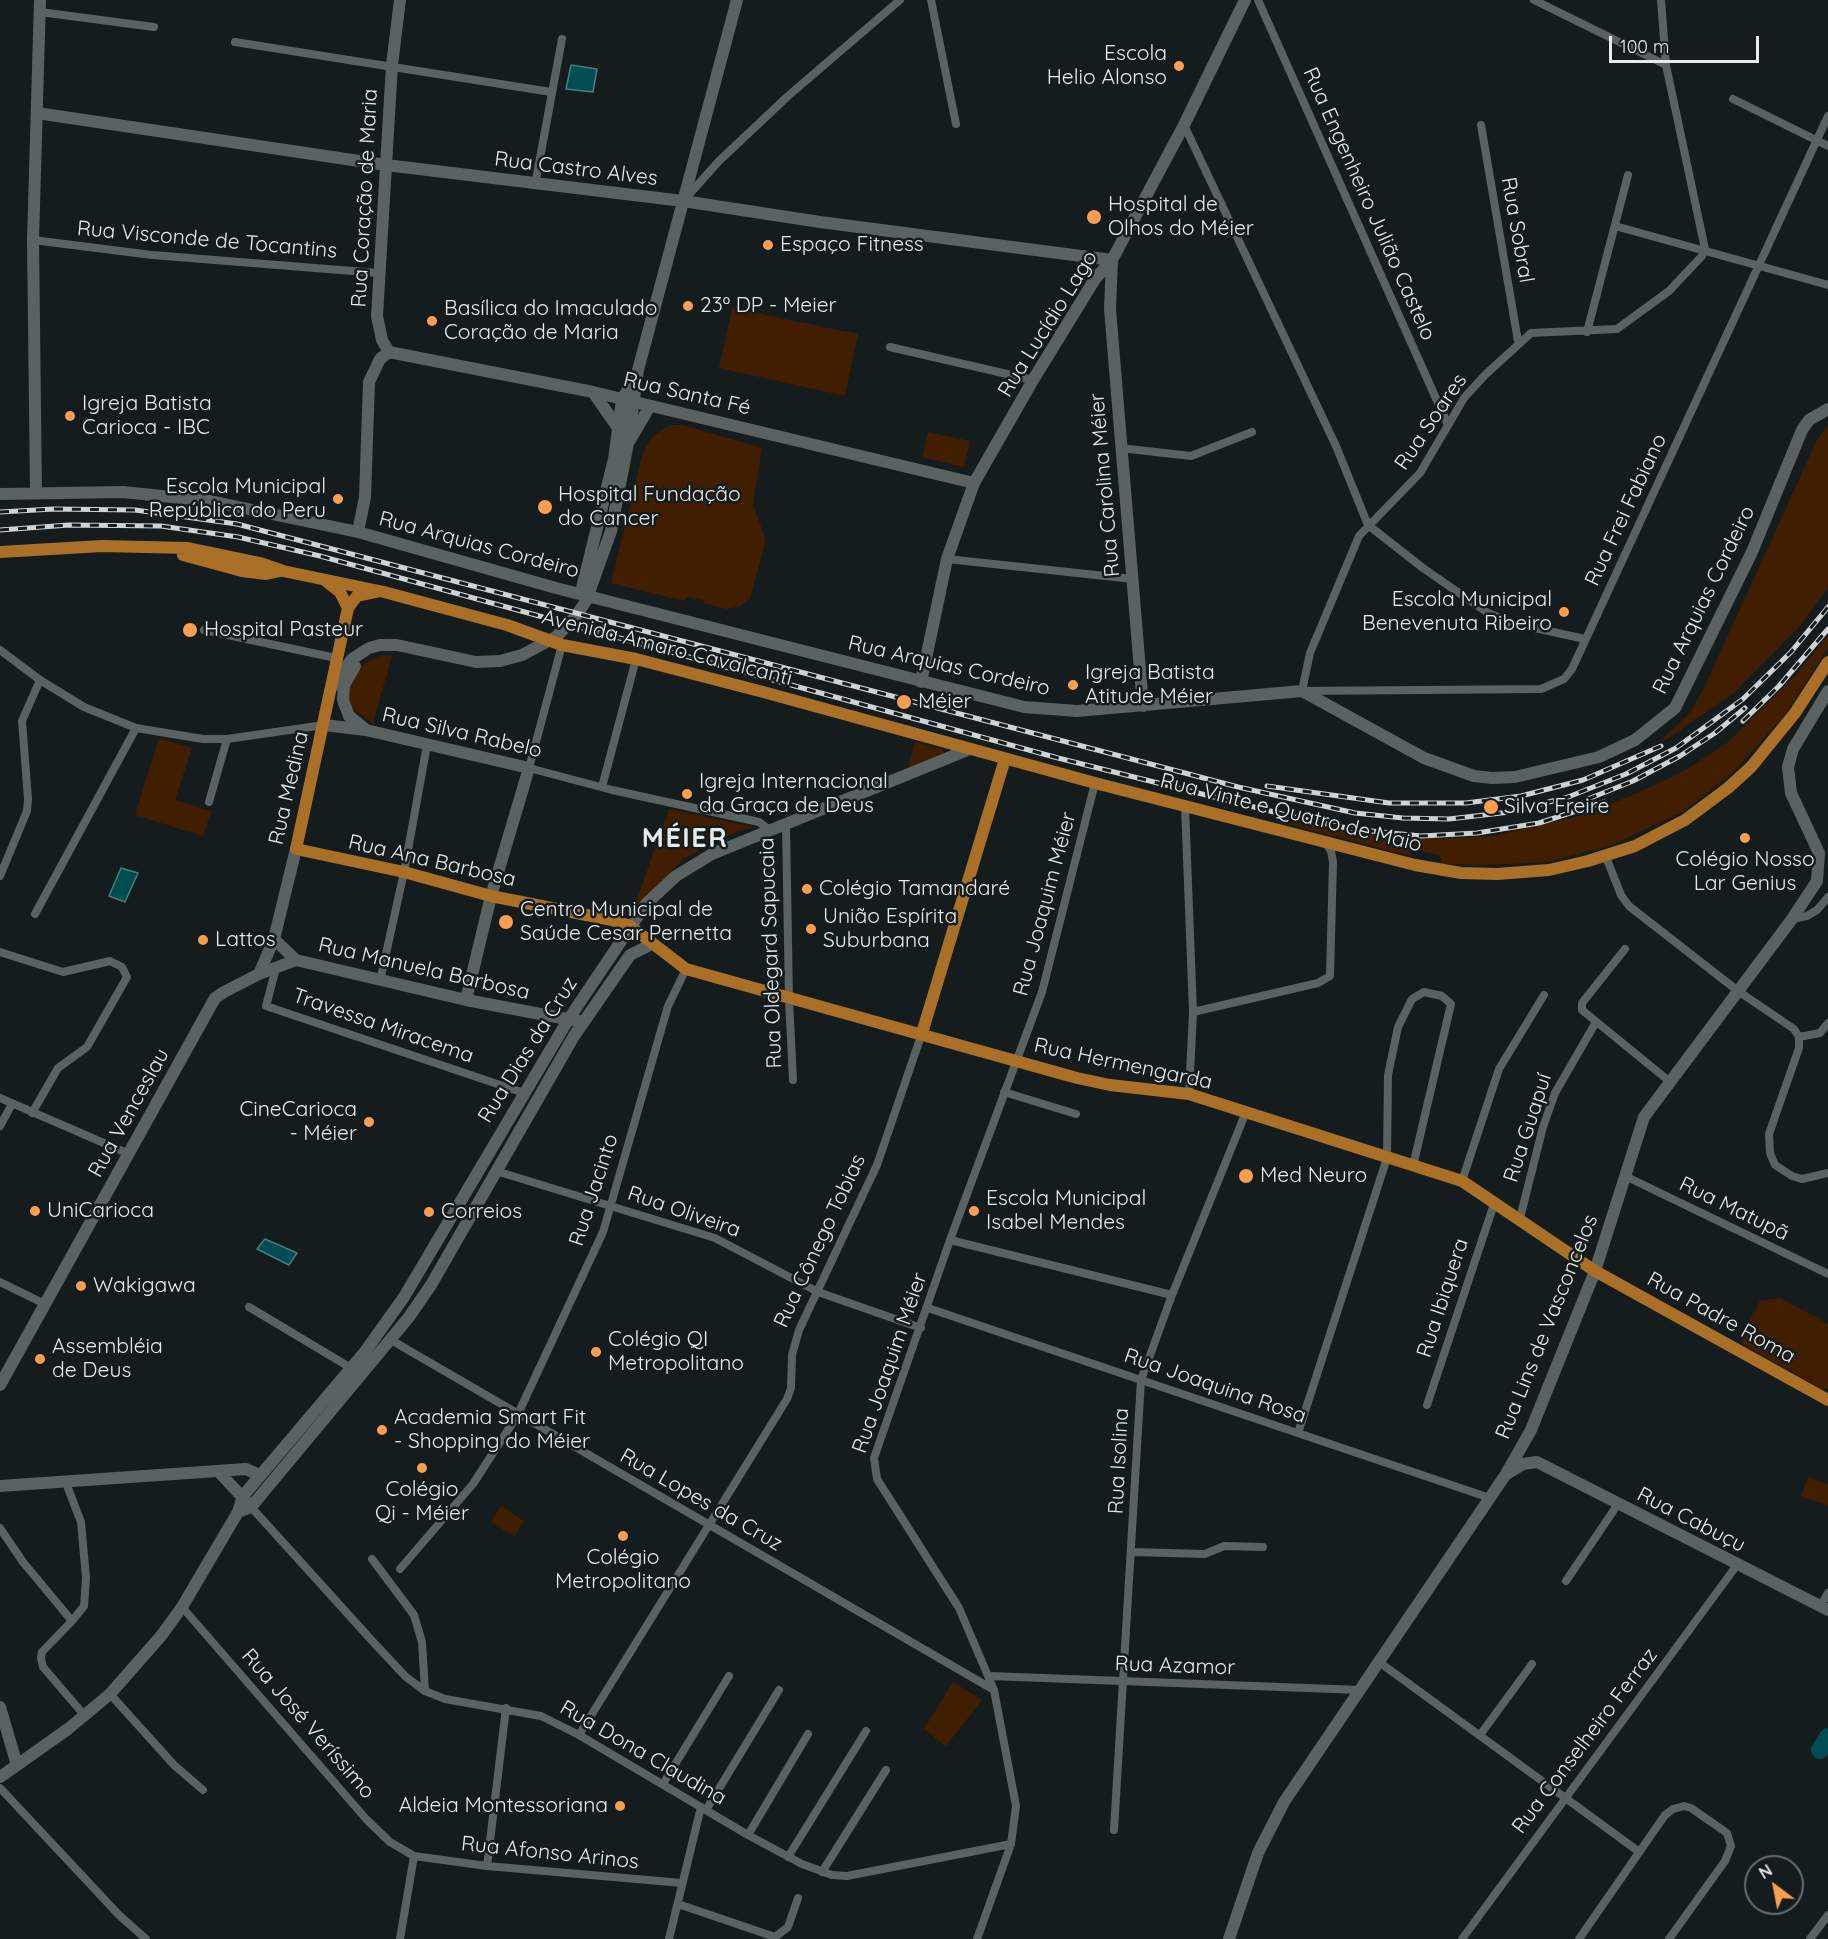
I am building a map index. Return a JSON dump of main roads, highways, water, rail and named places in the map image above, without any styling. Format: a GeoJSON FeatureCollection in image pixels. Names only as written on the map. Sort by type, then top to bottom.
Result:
{"type":"FeatureCollection","features":[{"type":"Feature","properties":{"kind":"main road","name":"Avenida Amaro Cavalcanti"},"geometry":{"type":"LineString","coordinates":[[0,552],[102,546],[188,548],[384,592],[507,625],[562,645],[636,659],[970,749]]}},
{"type":"Feature","properties":{"kind":"main road","name":"Avenida Amaro Cavalcanti"},"geometry":{"type":"LineString","coordinates":[[162,548],[215,564],[266,574],[283,571]]}},
{"type":"Feature","properties":{"kind":"main road"},"geometry":{"type":"LineString","coordinates":[[215,564],[260,563]]}},
{"type":"Feature","properties":{"kind":"main road"},"geometry":{"type":"LineString","coordinates":[[320,577],[340,592],[348,609]]}},
{"type":"Feature","properties":{"kind":"main road"},"geometry":{"type":"LineString","coordinates":[[348,609],[354,598],[363,594],[384,592]]}},
{"type":"Feature","properties":{"kind":"main road","name":"Rua Medina"},"geometry":{"type":"LineString","coordinates":[[296,849],[348,609]]}},
{"type":"Feature","properties":{"kind":"main road","name":"Rua Vinte e Quatro de Maio"},"geometry":{"type":"LineString","coordinates":[[970,749],[1424,867],[1478,874],[1549,870],[1608,862],[1685,820],[1728,788],[1771,744],[1828,662]]}},
{"type":"Feature","properties":{"kind":"main road","name":"Rua Cônego Tobias"},"geometry":{"type":"LineString","coordinates":[[922,1033],[1005,759]]}},
{"type":"Feature","properties":{"kind":"main road","name":"Rua Ana Barbosa"},"geometry":{"type":"LineString","coordinates":[[296,849],[404,872],[491,896],[612,920],[630,926]]}},
{"type":"Feature","properties":{"kind":"main road","name":"Rua Hermengarda"},"geometry":{"type":"LineString","coordinates":[[630,926],[686,969],[789,1000],[922,1033],[1088,1080],[1189,1094],[1462,1181],[1495,1201],[1595,1271]]}},
{"type":"Feature","properties":{"kind":"main road","name":"Rua Padre Roma"},"geometry":{"type":"LineString","coordinates":[[1595,1271],[1828,1400]]}},
{"type":"Feature","properties":{"kind":"water"},"geometry":{"type":"Polygon","coordinates":[[[571,65],[597,69],[593,92],[566,89],[571,65]]]}},
{"type":"Feature","properties":{"kind":"water"},"geometry":{"type":"Polygon","coordinates":[[[121,868],[138,873],[125,902],[109,896],[121,868]]]}},
{"type":"Feature","properties":{"kind":"water"},"geometry":{"type":"Polygon","coordinates":[[[265,1239],[297,1253],[289,1265],[257,1249],[265,1239]]]}},
{"type":"Feature","properties":{"kind":"waterway"},"geometry":{"type":"LineString","coordinates":[[1820,1750],[1828,1737]]}},
{"type":"Feature","properties":{"kind":"railway"},"geometry":{"type":"LineString","coordinates":[[0,512],[53,509],[135,510],[237,524],[1238,787],[1355,813],[1403,818],[1449,819],[1510,812],[1568,797],[1626,774],[1676,748],[1743,699],[1791,652],[1828,607]]}},
{"type":"Feature","properties":{"kind":"railway"},"geometry":{"type":"LineString","coordinates":[[0,530],[69,525],[161,526],[238,537],[320,556],[1058,758],[1298,818],[1352,829],[1421,836],[1477,833],[1539,823],[1604,802]]}},
{"type":"Feature","properties":{"kind":"railway"},"geometry":{"type":"LineString","coordinates":[[1743,721],[1779,686],[1828,629]]}},
{"type":"Feature","properties":{"kind":"railway"},"geometry":{"type":"LineString","coordinates":[[1588,799],[1633,781],[1680,756],[1715,733],[1745,708]]}},
{"type":"Feature","properties":{"kind":"railway"},"geometry":{"type":"LineString","coordinates":[[1267,786],[1389,803],[1466,803],[1521,796],[1583,780],[1661,746]]}},
{"type":"Feature","properties":{"kind":"place","name":"Escola Helio Alonso"},"geometry":{"type":"Point","coordinates":[1179,66]}},
{"type":"Feature","properties":{"kind":"place","name":"Hospital de Olhos do Méier"},"geometry":{"type":"Point","coordinates":[1094,217]}},
{"type":"Feature","properties":{"kind":"place","name":"Espaço Fitness"},"geometry":{"type":"Point","coordinates":[768,245]}},
{"type":"Feature","properties":{"kind":"place","name":"23º DP - Meier"},"geometry":{"type":"Point","coordinates":[688,306]}},
{"type":"Feature","properties":{"kind":"place","name":"Basílica do Imaculado Coração de Maria"},"geometry":{"type":"Point","coordinates":[432,321]}},
{"type":"Feature","properties":{"kind":"place","name":"Igreja Batista Carioca - IBC"},"geometry":{"type":"Point","coordinates":[70,416]}},
{"type":"Feature","properties":{"kind":"place","name":"Escola Municipal República do Peru"},"geometry":{"type":"Point","coordinates":[338,499]}},
{"type":"Feature","properties":{"kind":"place","name":"Hospital Fundação do Cancer"},"geometry":{"type":"Point","coordinates":[545,507]}},
{"type":"Feature","properties":{"kind":"place","name":"Escola Municipal Benevenuta Ribeiro"},"geometry":{"type":"Point","coordinates":[1564,612]}},
{"type":"Feature","properties":{"kind":"place","name":"Hospital Pasteur"},"geometry":{"type":"Point","coordinates":[190,630]}},
{"type":"Feature","properties":{"kind":"place","name":"Igreja Batista Atitude Méier"},"geometry":{"type":"Point","coordinates":[1073,685]}},
{"type":"Feature","properties":{"kind":"place","name":"Méier"},"geometry":{"type":"Point","coordinates":[904,702]}},
{"type":"Feature","properties":{"kind":"place","name":"Igreja Internacional da Graça de Deus"},"geometry":{"type":"Point","coordinates":[687,794]}},
{"type":"Feature","properties":{"kind":"place","name":"Silva Freire"},"geometry":{"type":"Point","coordinates":[1491,807]}},
{"type":"Feature","properties":{"kind":"place","name":"Colégio Nosso Lar Genius"},"geometry":{"type":"Point","coordinates":[1745,838]}},
{"type":"Feature","properties":{"kind":"place","name":"Colégio Tamandaré"},"geometry":{"type":"Point","coordinates":[807,889]}},
{"type":"Feature","properties":{"kind":"place","name":"Centro Municipal de Saúde Cesar Pernetta"},"geometry":{"type":"Point","coordinates":[506,922]}},
{"type":"Feature","properties":{"kind":"place","name":"União Espírita Suburbana"},"geometry":{"type":"Point","coordinates":[811,929]}},
{"type":"Feature","properties":{"kind":"place","name":"Lattos"},"geometry":{"type":"Point","coordinates":[203,940]}},
{"type":"Feature","properties":{"kind":"place","name":"CineCarioca - Méier"},"geometry":{"type":"Point","coordinates":[369,1122]}},
{"type":"Feature","properties":{"kind":"place","name":"Med Neuro"},"geometry":{"type":"Point","coordinates":[1246,1176]}},
{"type":"Feature","properties":{"kind":"place","name":"UniCarioca"},"geometry":{"type":"Point","coordinates":[35,1211]}},
{"type":"Feature","properties":{"kind":"place","name":"Escola Municipal Isabel Mendes"},"geometry":{"type":"Point","coordinates":[974,1211]}},
{"type":"Feature","properties":{"kind":"place","name":"Correios"},"geometry":{"type":"Point","coordinates":[429,1212]}},
{"type":"Feature","properties":{"kind":"place","name":"Wakigawa"},"geometry":{"type":"Point","coordinates":[81,1286]}},
{"type":"Feature","properties":{"kind":"place","name":"Colégio QI Metropolitano"},"geometry":{"type":"Point","coordinates":[596,1352]}},
{"type":"Feature","properties":{"kind":"place","name":"Assembléia de Deus"},"geometry":{"type":"Point","coordinates":[40,1359]}},
{"type":"Feature","properties":{"kind":"place","name":"Academia Smart Fit - Shopping do Méier"},"geometry":{"type":"Point","coordinates":[382,1430]}},
{"type":"Feature","properties":{"kind":"place","name":"Colégio Qi - Méier"},"geometry":{"type":"Point","coordinates":[422,1468]}},
{"type":"Feature","properties":{"kind":"place","name":"Colégio Metropolitano"},"geometry":{"type":"Point","coordinates":[623,1536]}},
{"type":"Feature","properties":{"kind":"place","name":"Aldeia Montessoriana"},"geometry":{"type":"Point","coordinates":[620,1806]}},
{"type":"Feature","properties":{"kind":"district","name":"MÉIER"},"geometry":{"type":"Point","coordinates":[685,839]}}]}
